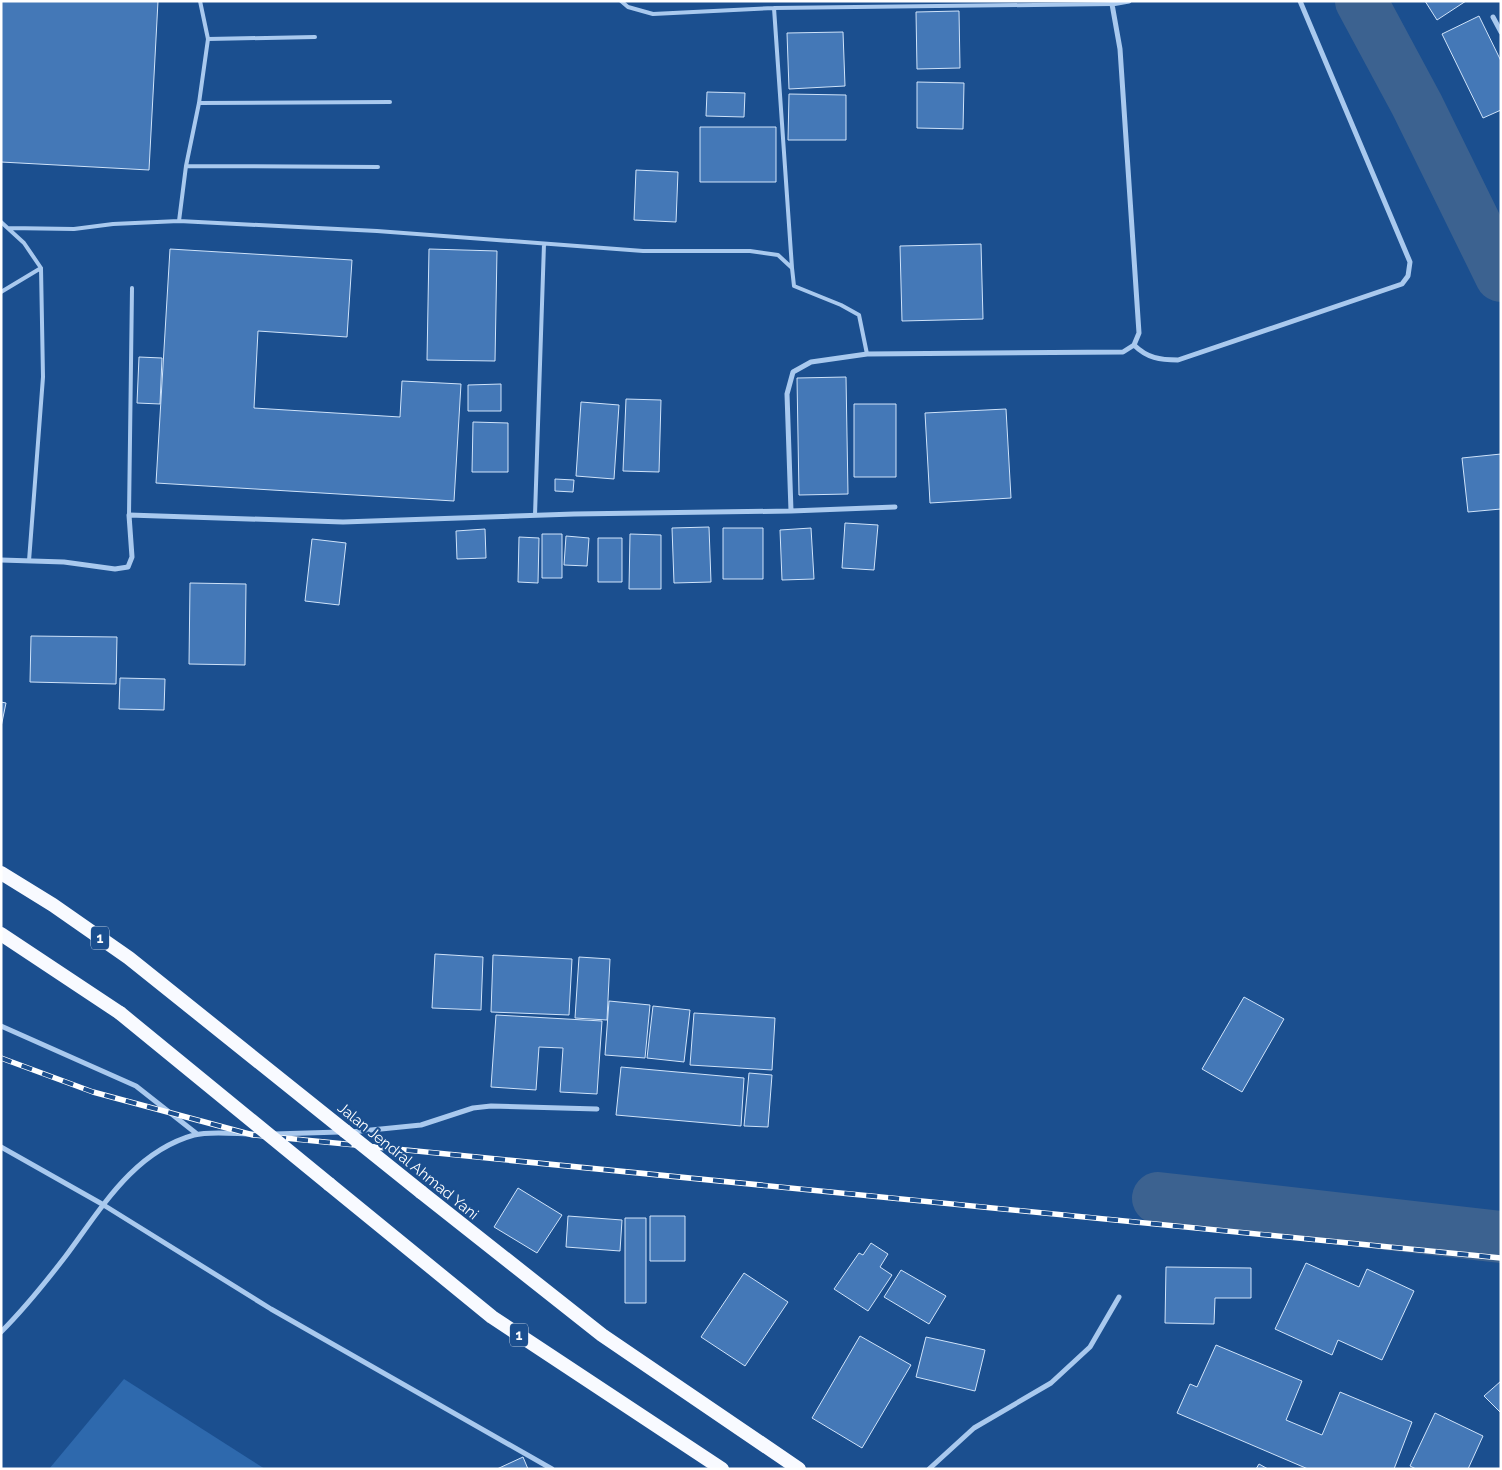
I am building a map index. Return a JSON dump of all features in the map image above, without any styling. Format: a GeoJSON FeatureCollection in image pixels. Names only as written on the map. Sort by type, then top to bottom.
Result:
{"type":"FeatureCollection","features":[{"type":"Feature","properties":{"kind":"highway","name":"Jalan Jendral Ahmad Yani"},"geometry":{"type":"LineString","coordinates":[[1,873],[53,905],[129,958],[602,1335],[799,1469]]}},
{"type":"Feature","properties":{"kind":"highway","name":"1"},"geometry":{"type":"LineString","coordinates":[[1,934],[120,1013],[492,1317],[722,1469]]}},
{"type":"Feature","properties":{"kind":"street"},"geometry":{"type":"LineString","coordinates":[[791,511],[788,394],[793,372],[811,362],[867,354],[1123,352],[1134,345],[1139,333],[1120,49],[1112,4],[1129,1]]}},
{"type":"Feature","properties":{"kind":"street"},"geometry":{"type":"LineString","coordinates":[[1134,345],[1143,354],[1162,360],[1178,360],[1402,284],[1408,276],[1410,262],[1300,1]]}},
{"type":"Feature","properties":{"kind":"street"},"geometry":{"type":"LineString","coordinates":[[1493,17],[1501,32]]}},
{"type":"Feature","properties":{"kind":"street"},"geometry":{"type":"LineString","coordinates":[[1,560],[64,562],[115,569],[128,568],[132,557],[129,515],[343,522],[535,515],[791,511],[895,507]]}},
{"type":"Feature","properties":{"kind":"street"},"geometry":{"type":"LineString","coordinates":[[1,1026],[136,1086],[197,1134]]}},
{"type":"Feature","properties":{"kind":"street"},"geometry":{"type":"LineString","coordinates":[[1,1332],[20,1312],[64,1257],[102,1204],[148,1156],[168,1144],[197,1134],[380,1130],[421,1125],[473,1108],[491,1106],[597,1109]]}},
{"type":"Feature","properties":{"kind":"street"},"geometry":{"type":"LineString","coordinates":[[1,1147],[102,1204],[271,1310],[552,1469]]}},
{"type":"Feature","properties":{"kind":"street"},"geometry":{"type":"LineString","coordinates":[[929,1469],[974,1428],[1051,1383],[1090,1347],[1119,1297]]}},
{"type":"Feature","properties":{"kind":"lane"},"geometry":{"type":"LineString","coordinates":[[178,221],[186,166],[199,103],[208,39],[200,1]]}},
{"type":"Feature","properties":{"kind":"lane"},"geometry":{"type":"LineString","coordinates":[[620,1],[628,7],[653,14],[774,8],[1112,4]]}},
{"type":"Feature","properties":{"kind":"lane"},"geometry":{"type":"LineString","coordinates":[[774,8],[794,286],[841,305],[859,316],[867,354]]}},
{"type":"Feature","properties":{"kind":"lane"},"geometry":{"type":"LineString","coordinates":[[208,39],[315,37]]}},
{"type":"Feature","properties":{"kind":"lane"},"geometry":{"type":"LineString","coordinates":[[199,103],[390,102]]}},
{"type":"Feature","properties":{"kind":"lane"},"geometry":{"type":"LineString","coordinates":[[186,166],[378,167]]}},
{"type":"Feature","properties":{"kind":"lane"},"geometry":{"type":"LineString","coordinates":[[8,228],[74,229],[113,224],[178,221],[377,232],[643,251],[750,251],[778,255],[792,268]]}},
{"type":"Feature","properties":{"kind":"lane"},"geometry":{"type":"LineString","coordinates":[[1,222],[24,242],[41,268],[43,377],[29,561]]}},
{"type":"Feature","properties":{"kind":"lane"},"geometry":{"type":"LineString","coordinates":[[535,515],[544,244]]}},
{"type":"Feature","properties":{"kind":"lane"},"geometry":{"type":"LineString","coordinates":[[1,292],[41,268]]}},
{"type":"Feature","properties":{"kind":"lane"},"geometry":{"type":"LineString","coordinates":[[129,515],[132,288]]}},
{"type":"Feature","properties":{"kind":"shaded area"},"geometry":{"type":"Polygon","coordinates":[[[124,1379],[265,1469],[49,1469],[124,1379]]]}},
{"type":"Feature","properties":{"kind":"building"},"geometry":{"type":"Polygon","coordinates":[[[1,1],[158,1],[149,170],[1,162],[1,1]]]}},
{"type":"Feature","properties":{"kind":"building"},"geometry":{"type":"Polygon","coordinates":[[[1425,1],[1466,1],[1437,20],[1425,1]]]}},
{"type":"Feature","properties":{"kind":"building"},"geometry":{"type":"Polygon","coordinates":[[[959,11],[960,68],[917,69],[916,12],[959,11]]]}},
{"type":"Feature","properties":{"kind":"building"},"geometry":{"type":"Polygon","coordinates":[[[1479,16],[1501,61],[1501,110],[1483,118],[1442,34],[1479,16]]]}},
{"type":"Feature","properties":{"kind":"building"},"geometry":{"type":"Polygon","coordinates":[[[843,32],[845,86],[789,89],[787,33],[843,32]]]}},
{"type":"Feature","properties":{"kind":"building"},"geometry":{"type":"Polygon","coordinates":[[[917,82],[964,83],[963,129],[917,128],[917,82]]]}},
{"type":"Feature","properties":{"kind":"building"},"geometry":{"type":"Polygon","coordinates":[[[707,92],[745,93],[744,117],[706,116],[707,92]]]}},
{"type":"Feature","properties":{"kind":"building"},"geometry":{"type":"Polygon","coordinates":[[[789,94],[846,95],[846,140],[788,140],[789,94]]]}},
{"type":"Feature","properties":{"kind":"building"},"geometry":{"type":"Polygon","coordinates":[[[700,127],[776,127],[776,182],[700,182],[700,127]]]}},
{"type":"Feature","properties":{"kind":"building"},"geometry":{"type":"Polygon","coordinates":[[[636,170],[678,172],[676,222],[634,220],[636,170]]]}},
{"type":"Feature","properties":{"kind":"building"},"geometry":{"type":"Polygon","coordinates":[[[981,244],[983,319],[902,321],[900,246],[981,244]]]}},
{"type":"Feature","properties":{"kind":"building"},"geometry":{"type":"Polygon","coordinates":[[[170,249],[352,260],[347,337],[258,331],[254,408],[400,417],[402,381],[461,384],[454,501],[156,483],[170,249]]]}},
{"type":"Feature","properties":{"kind":"building"},"geometry":{"type":"Polygon","coordinates":[[[429,249],[497,251],[495,361],[427,360],[429,249]]]}},
{"type":"Feature","properties":{"kind":"building"},"geometry":{"type":"Polygon","coordinates":[[[139,357],[162,358],[160,404],[137,403],[139,357]]]}},
{"type":"Feature","properties":{"kind":"building"},"geometry":{"type":"Polygon","coordinates":[[[846,377],[848,494],[799,495],[797,378],[846,377]]]}},
{"type":"Feature","properties":{"kind":"building"},"geometry":{"type":"Polygon","coordinates":[[[501,384],[501,411],[468,411],[468,385],[501,384]]]}},
{"type":"Feature","properties":{"kind":"building"},"geometry":{"type":"Polygon","coordinates":[[[626,399],[661,400],[659,472],[623,471],[626,399]]]}},
{"type":"Feature","properties":{"kind":"building"},"geometry":{"type":"Polygon","coordinates":[[[581,402],[619,405],[614,479],[576,476],[581,402]]]}},
{"type":"Feature","properties":{"kind":"building"},"geometry":{"type":"Polygon","coordinates":[[[854,404],[896,404],[896,477],[854,477],[854,404]]]}},
{"type":"Feature","properties":{"kind":"building"},"geometry":{"type":"Polygon","coordinates":[[[1006,409],[1011,498],[930,503],[925,413],[1006,409]]]}},
{"type":"Feature","properties":{"kind":"building"},"geometry":{"type":"Polygon","coordinates":[[[473,422],[508,423],[508,472],[472,472],[473,422]]]}},
{"type":"Feature","properties":{"kind":"building"},"geometry":{"type":"Polygon","coordinates":[[[1501,454],[1501,509],[1468,512],[1462,458],[1501,454]]]}},
{"type":"Feature","properties":{"kind":"building"},"geometry":{"type":"Polygon","coordinates":[[[555,479],[574,480],[573,492],[555,491],[555,479]]]}},
{"type":"Feature","properties":{"kind":"building"},"geometry":{"type":"Polygon","coordinates":[[[845,523],[878,525],[874,570],[842,568],[845,523]]]}},
{"type":"Feature","properties":{"kind":"building"},"geometry":{"type":"Polygon","coordinates":[[[709,527],[711,582],[674,583],[672,528],[709,527]]]}},
{"type":"Feature","properties":{"kind":"building"},"geometry":{"type":"Polygon","coordinates":[[[723,528],[763,528],[763,579],[723,579],[723,528]]]}},
{"type":"Feature","properties":{"kind":"building"},"geometry":{"type":"Polygon","coordinates":[[[811,528],[814,579],[782,580],[780,530],[811,528]]]}},
{"type":"Feature","properties":{"kind":"building"},"geometry":{"type":"Polygon","coordinates":[[[485,529],[486,558],[457,559],[456,531],[485,529]]]}},
{"type":"Feature","properties":{"kind":"building"},"geometry":{"type":"Polygon","coordinates":[[[542,534],[562,534],[562,578],[542,578],[542,534]]]}},
{"type":"Feature","properties":{"kind":"building"},"geometry":{"type":"Polygon","coordinates":[[[630,534],[661,535],[661,589],[629,589],[630,534]]]}},
{"type":"Feature","properties":{"kind":"building"},"geometry":{"type":"Polygon","coordinates":[[[566,536],[589,538],[587,566],[564,565],[566,536]]]}},
{"type":"Feature","properties":{"kind":"building"},"geometry":{"type":"Polygon","coordinates":[[[519,537],[539,538],[538,583],[518,582],[519,537]]]}},
{"type":"Feature","properties":{"kind":"building"},"geometry":{"type":"Polygon","coordinates":[[[598,538],[622,538],[622,582],[598,582],[598,538]]]}},
{"type":"Feature","properties":{"kind":"building"},"geometry":{"type":"Polygon","coordinates":[[[312,539],[346,543],[339,605],[305,601],[312,539]]]}},
{"type":"Feature","properties":{"kind":"building"},"geometry":{"type":"Polygon","coordinates":[[[190,583],[246,584],[245,665],[189,664],[190,583]]]}},
{"type":"Feature","properties":{"kind":"building"},"geometry":{"type":"Polygon","coordinates":[[[31,636],[117,637],[116,684],[30,682],[31,636]]]}},
{"type":"Feature","properties":{"kind":"building"},"geometry":{"type":"Polygon","coordinates":[[[120,678],[165,679],[164,710],[119,709],[120,678]]]}},
{"type":"Feature","properties":{"kind":"building"},"geometry":{"type":"Polygon","coordinates":[[[1,702],[6,703],[1,727],[1,702]]]}},
{"type":"Feature","properties":{"kind":"building"},"geometry":{"type":"Polygon","coordinates":[[[435,954],[483,957],[481,1010],[432,1008],[435,954]]]}},
{"type":"Feature","properties":{"kind":"building"},"geometry":{"type":"Polygon","coordinates":[[[493,955],[572,959],[569,1015],[491,1012],[493,955]]]}},
{"type":"Feature","properties":{"kind":"building"},"geometry":{"type":"Polygon","coordinates":[[[579,957],[610,959],[607,1020],[575,1018],[579,957]]]}},
{"type":"Feature","properties":{"kind":"building"},"geometry":{"type":"Polygon","coordinates":[[[1244,997],[1284,1019],[1242,1092],[1202,1069],[1244,997]]]}},
{"type":"Feature","properties":{"kind":"building"},"geometry":{"type":"Polygon","coordinates":[[[609,1001],[650,1005],[645,1058],[605,1055],[609,1001]]]}},
{"type":"Feature","properties":{"kind":"building"},"geometry":{"type":"Polygon","coordinates":[[[653,1006],[690,1010],[684,1062],[647,1058],[653,1006]]]}},
{"type":"Feature","properties":{"kind":"building"},"geometry":{"type":"Polygon","coordinates":[[[694,1013],[775,1018],[772,1070],[690,1065],[694,1013]]]}},
{"type":"Feature","properties":{"kind":"building"},"geometry":{"type":"Polygon","coordinates":[[[496,1015],[602,1021],[597,1094],[560,1092],[563,1048],[539,1047],[536,1090],[491,1087],[496,1015]]]}},
{"type":"Feature","properties":{"kind":"building"},"geometry":{"type":"Polygon","coordinates":[[[621,1067],[744,1078],[741,1126],[616,1115],[621,1067]]]}},
{"type":"Feature","properties":{"kind":"building"},"geometry":{"type":"Polygon","coordinates":[[[749,1073],[772,1075],[768,1127],[744,1126],[749,1073]]]}},
{"type":"Feature","properties":{"kind":"building"},"geometry":{"type":"Polygon","coordinates":[[[518,1188],[562,1215],[537,1253],[494,1227],[518,1188]]]}},
{"type":"Feature","properties":{"kind":"building"},"geometry":{"type":"Polygon","coordinates":[[[568,1216],[622,1220],[620,1251],[566,1247],[568,1216]]]}},
{"type":"Feature","properties":{"kind":"building"},"geometry":{"type":"Polygon","coordinates":[[[650,1216],[685,1216],[685,1261],[650,1261],[650,1216]]]}},
{"type":"Feature","properties":{"kind":"building"},"geometry":{"type":"Polygon","coordinates":[[[625,1218],[646,1218],[646,1303],[625,1303],[625,1218]]]}},
{"type":"Feature","properties":{"kind":"building"},"geometry":{"type":"Polygon","coordinates":[[[871,1243],[888,1254],[880,1267],[892,1275],[868,1311],[834,1289],[859,1253],[863,1255],[871,1243]]]}},
{"type":"Feature","properties":{"kind":"building"},"geometry":{"type":"Polygon","coordinates":[[[1306,1263],[1359,1287],[1367,1269],[1414,1291],[1382,1360],[1338,1340],[1332,1355],[1275,1329],[1306,1263]]]}},
{"type":"Feature","properties":{"kind":"building"},"geometry":{"type":"Polygon","coordinates":[[[1166,1267],[1251,1268],[1251,1298],[1215,1298],[1214,1324],[1165,1323],[1166,1267]]]}},
{"type":"Feature","properties":{"kind":"building"},"geometry":{"type":"Polygon","coordinates":[[[901,1270],[946,1296],[929,1324],[884,1297],[901,1270]]]}},
{"type":"Feature","properties":{"kind":"building"},"geometry":{"type":"Polygon","coordinates":[[[744,1273],[788,1302],[745,1366],[701,1337],[744,1273]]]}},
{"type":"Feature","properties":{"kind":"building"},"geometry":{"type":"Polygon","coordinates":[[[860,1336],[911,1365],[862,1448],[812,1418],[860,1336]]]}},
{"type":"Feature","properties":{"kind":"building"},"geometry":{"type":"Polygon","coordinates":[[[926,1337],[985,1350],[975,1391],[916,1377],[926,1337]]]}},
{"type":"Feature","properties":{"kind":"building"},"geometry":{"type":"Polygon","coordinates":[[[1216,1345],[1302,1381],[1286,1420],[1322,1435],[1340,1392],[1412,1422],[1394,1469],[1308,1469],[1177,1413],[1190,1384],[1197,1387],[1216,1345]]]}},
{"type":"Feature","properties":{"kind":"building"},"geometry":{"type":"Polygon","coordinates":[[[1501,1381],[1501,1413],[1484,1396],[1501,1381]]]}},
{"type":"Feature","properties":{"kind":"building"},"geometry":{"type":"Polygon","coordinates":[[[1435,1413],[1483,1436],[1468,1469],[1416,1469],[1410,1466],[1435,1413]]]}},
{"type":"Feature","properties":{"kind":"building"},"geometry":{"type":"Polygon","coordinates":[[[523,1457],[528,1469],[497,1469],[523,1457]]]}},
{"type":"Feature","properties":{"kind":"building"},"geometry":{"type":"Polygon","coordinates":[[[1259,1464],[1268,1469],[1256,1469],[1259,1464]]]}},
{"type":"Feature","properties":{"kind":"waterway"},"geometry":{"type":"LineString","coordinates":[[1361,1],[1417,105],[1501,276]]}},
{"type":"Feature","properties":{"kind":"waterway"},"geometry":{"type":"LineString","coordinates":[[1158,1198],[1501,1237]]}},
{"type":"Feature","properties":{"kind":"railway"},"geometry":{"type":"LineString","coordinates":[[1,1058],[93,1092],[253,1135],[1501,1258]]}}]}
